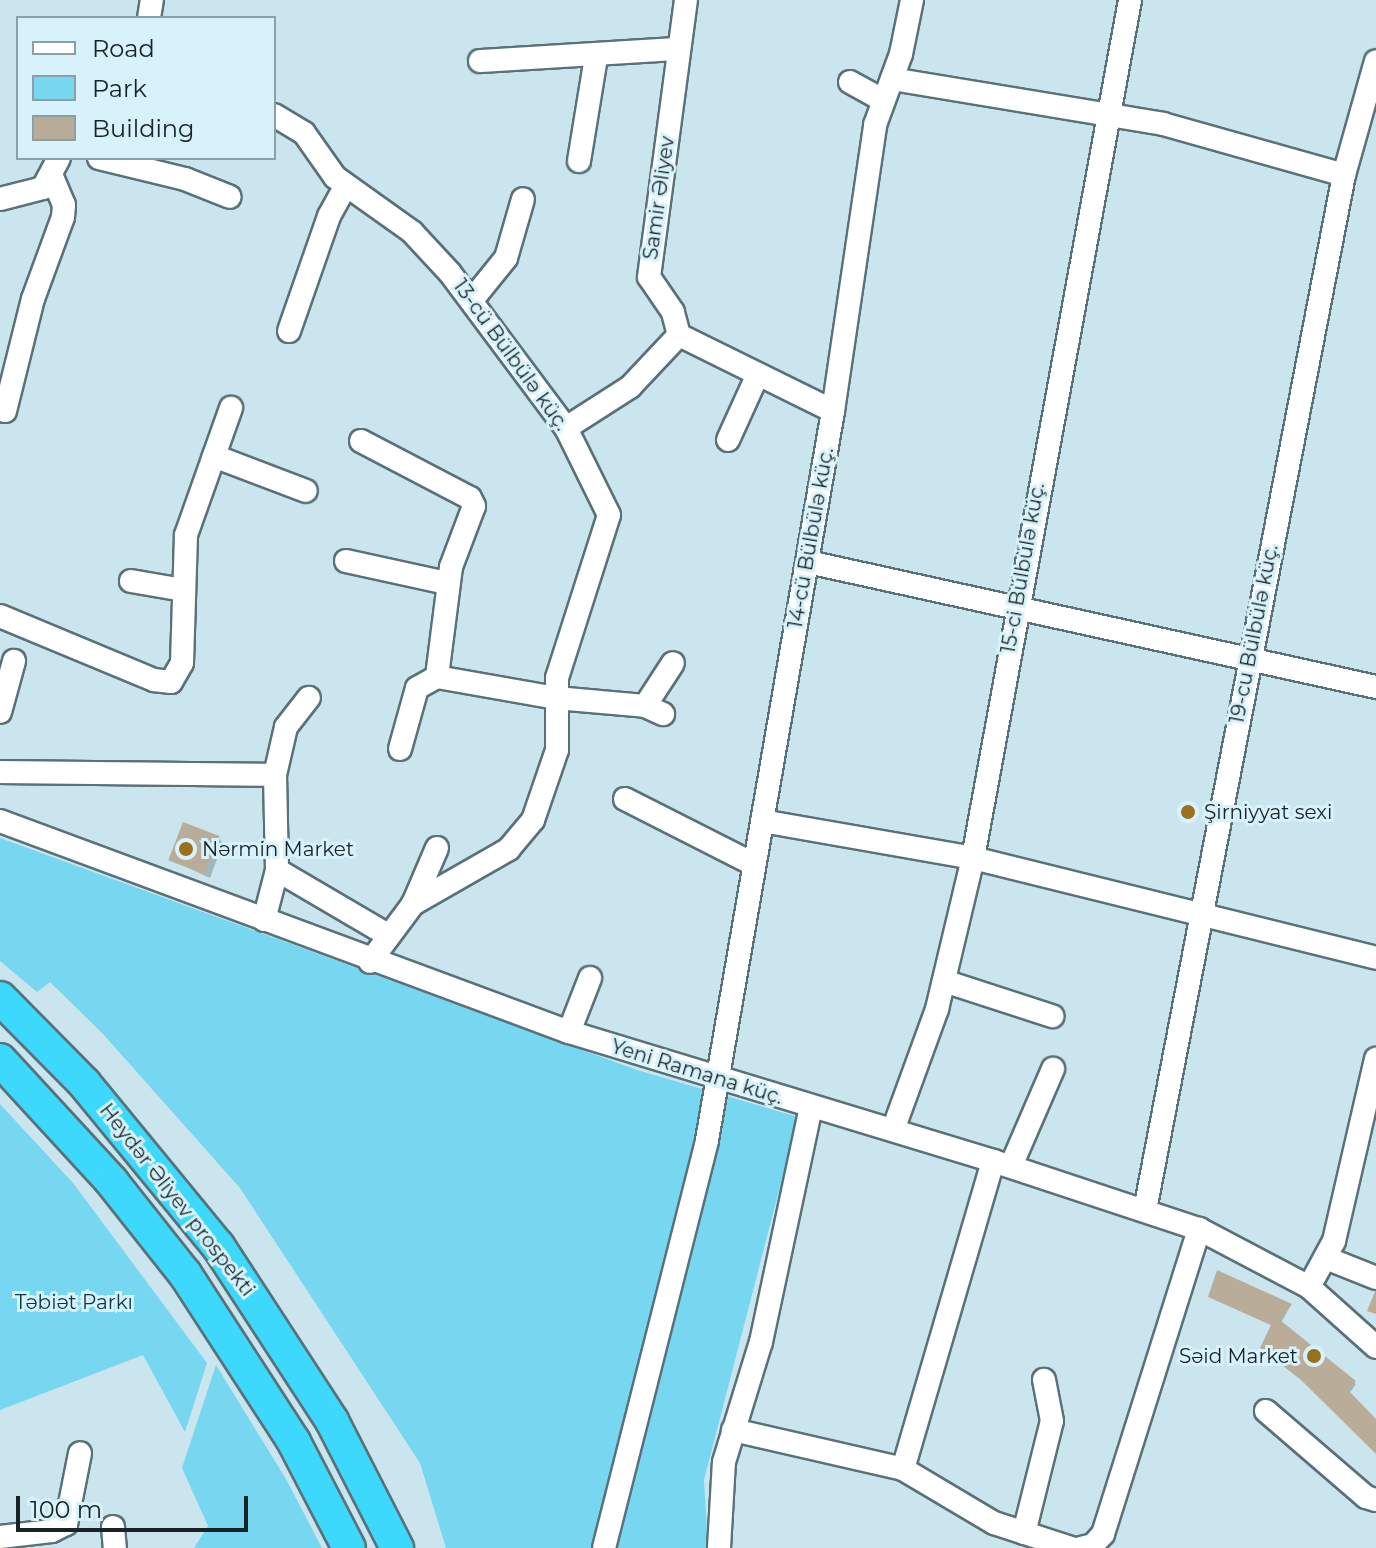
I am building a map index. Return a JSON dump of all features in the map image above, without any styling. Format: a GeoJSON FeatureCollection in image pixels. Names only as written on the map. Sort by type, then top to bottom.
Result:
{"type":"FeatureCollection","features":[{"type":"Feature","properties":{"kind":"highway","name":"Heydər Əliyev prospekti"},"geometry":{"type":"LineString","coordinates":[[0,998],[134,1141],[218,1246],[332,1421],[397,1548]]}},
{"type":"Feature","properties":{"kind":"highway","name":"Heydər Əliyev prospekti"},"geometry":{"type":"LineString","coordinates":[[0,1060],[102,1171],[185,1274],[294,1442],[349,1548]]}},
{"type":"Feature","properties":{"kind":"street","name":"Samir Əliyev"},"geometry":{"type":"LineString","coordinates":[[679,335],[673,312],[649,277],[677,49],[686,0]]}},
{"type":"Feature","properties":{"kind":"street","name":"14-cü Bülbülə küç."},"geometry":{"type":"LineString","coordinates":[[604,1548],[707,1140],[833,411],[875,125],[888,90],[912,0]]}},
{"type":"Feature","properties":{"kind":"street","name":"15-ci Bülbülə küç."},"geometry":{"type":"LineString","coordinates":[[893,1130],[944,981],[973,858],[1015,605],[1130,0]]}},
{"type":"Feature","properties":{"kind":"street"},"geometry":{"type":"LineString","coordinates":[[480,61],[596,57],[677,49]]}},
{"type":"Feature","properties":{"kind":"street"},"geometry":{"type":"LineString","coordinates":[[579,161],[596,57]]}},
{"type":"Feature","properties":{"kind":"street","name":"19-cu Bülbülə küç."},"geometry":{"type":"LineString","coordinates":[[1145,1210],[1344,175],[1367,129],[1376,61]]}},
{"type":"Feature","properties":{"kind":"street"},"geometry":{"type":"LineString","coordinates":[[850,82],[888,90],[1163,124],[1344,175]]}},
{"type":"Feature","properties":{"kind":"street","name":"13-cü Bülbülə küç."},"geometry":{"type":"LineString","coordinates":[[276,116],[304,133],[326,167],[346,185],[412,232],[472,300],[566,428],[609,515],[561,664],[556,698],[557,750],[533,820],[509,849],[413,904],[386,934],[370,962]]}},
{"type":"Feature","properties":{"kind":"street"},"geometry":{"type":"LineString","coordinates":[[107,160],[185,179],[230,197]]}},
{"type":"Feature","properties":{"kind":"street"},"geometry":{"type":"LineString","coordinates":[[0,199],[36,191],[55,167]]}},
{"type":"Feature","properties":{"kind":"street"},"geometry":{"type":"LineString","coordinates":[[5,411],[33,299],[63,217],[64,205],[55,167]]}},
{"type":"Feature","properties":{"kind":"street"},"geometry":{"type":"LineString","coordinates":[[289,331],[329,216],[346,185]]}},
{"type":"Feature","properties":{"kind":"street"},"geometry":{"type":"LineString","coordinates":[[472,300],[506,258],[523,199]]}},
{"type":"Feature","properties":{"kind":"street"},"geometry":{"type":"LineString","coordinates":[[566,428],[630,387],[679,335],[833,411]]}},
{"type":"Feature","properties":{"kind":"street"},"geometry":{"type":"LineString","coordinates":[[728,440],[758,374]]}},
{"type":"Feature","properties":{"kind":"street"},"geometry":{"type":"LineString","coordinates":[[0,616],[154,680],[171,682],[182,663],[186,535],[231,408]]}},
{"type":"Feature","properties":{"kind":"street"},"geometry":{"type":"LineString","coordinates":[[361,441],[470,498],[473,514],[447,583],[437,677]]}},
{"type":"Feature","properties":{"kind":"street"},"geometry":{"type":"LineString","coordinates":[[214,456],[306,491]]}},
{"type":"Feature","properties":{"kind":"street"},"geometry":{"type":"LineString","coordinates":[[346,561],[447,583]]}},
{"type":"Feature","properties":{"kind":"street"},"geometry":{"type":"LineString","coordinates":[[808,562],[1015,605],[1376,687]]}},
{"type":"Feature","properties":{"kind":"street"},"geometry":{"type":"LineString","coordinates":[[131,581],[183,590]]}},
{"type":"Feature","properties":{"kind":"street"},"geometry":{"type":"LineString","coordinates":[[0,712],[14,661]]}},
{"type":"Feature","properties":{"kind":"street"},"geometry":{"type":"LineString","coordinates":[[400,749],[417,688],[437,677],[556,698],[654,710],[673,663]]}},
{"type":"Feature","properties":{"kind":"street"},"geometry":{"type":"LineString","coordinates":[[264,920],[277,870],[275,775],[286,727],[309,698]]}},
{"type":"Feature","properties":{"kind":"street"},"geometry":{"type":"LineString","coordinates":[[0,772],[275,775]]}},
{"type":"Feature","properties":{"kind":"street"},"geometry":{"type":"LineString","coordinates":[[625,799],[753,864]]}},
{"type":"Feature","properties":{"kind":"street","name":"Yeni Ramana küç."},"geometry":{"type":"LineString","coordinates":[[0,821],[370,962],[569,1032],[1002,1163],[1199,1229],[1309,1287],[1376,1347]]}},
{"type":"Feature","properties":{"kind":"street"},"geometry":{"type":"LineString","coordinates":[[762,821],[973,858],[1376,958]]}},
{"type":"Feature","properties":{"kind":"street"},"geometry":{"type":"LineString","coordinates":[[413,904],[437,848]]}},
{"type":"Feature","properties":{"kind":"street"},"geometry":{"type":"LineString","coordinates":[[277,870],[386,934]]}},
{"type":"Feature","properties":{"kind":"street"},"geometry":{"type":"LineString","coordinates":[[569,1032],[590,978]]}},
{"type":"Feature","properties":{"kind":"street"},"geometry":{"type":"LineString","coordinates":[[944,981],[1052,1016]]}},
{"type":"Feature","properties":{"kind":"street"},"geometry":{"type":"LineString","coordinates":[[1309,1287],[1326,1258],[1343,1211],[1376,1059]]}},
{"type":"Feature","properties":{"kind":"street"},"geometry":{"type":"LineString","coordinates":[[903,1469],[1002,1163],[1053,1069]]}},
{"type":"Feature","properties":{"kind":"street"},"geometry":{"type":"LineString","coordinates":[[719,1548],[719,1500],[733,1430],[761,1342],[811,1107]]}},
{"type":"Feature","properties":{"kind":"street"},"geometry":{"type":"LineString","coordinates":[[1081,1548],[1093,1545],[1103,1534],[1199,1229]]}},
{"type":"Feature","properties":{"kind":"street"},"geometry":{"type":"LineString","coordinates":[[1326,1258],[1376,1278]]}},
{"type":"Feature","properties":{"kind":"street"},"geometry":{"type":"LineString","coordinates":[[1024,1533],[1052,1421],[1044,1380]]}},
{"type":"Feature","properties":{"kind":"street"},"geometry":{"type":"LineString","coordinates":[[1266,1411],[1366,1497],[1376,1500]]}},
{"type":"Feature","properties":{"kind":"street"},"geometry":{"type":"LineString","coordinates":[[733,1430],[903,1469],[943,1489],[971,1511],[1071,1548]]}},
{"type":"Feature","properties":{"kind":"street"},"geometry":{"type":"LineString","coordinates":[[0,1537],[52,1531],[66,1524],[80,1453]]}},
{"type":"Feature","properties":{"kind":"green space"},"geometry":{"type":"Polygon","coordinates":[[[0,838],[637,1070],[798,1117],[704,1480],[708,1548],[446,1548],[420,1463],[240,1188],[103,1034],[50,982],[37,992],[0,961],[0,838]]]}},
{"type":"Feature","properties":{"kind":"green space","name":"Təbiət Parkı"},"geometry":{"type":"Polygon","coordinates":[[[0,1104],[73,1183],[207,1363],[185,1432],[143,1355],[0,1410],[0,1104]]]}},
{"type":"Feature","properties":{"kind":"green space"},"geometry":{"type":"Polygon","coordinates":[[[216,1365],[286,1479],[322,1548],[194,1548],[208,1526],[182,1468],[216,1365]]]}},
{"type":"Feature","properties":{"kind":"building"},"geometry":{"type":"Polygon","coordinates":[[[183,822],[219,836],[205,874],[168,860],[183,822]]]}},
{"type":"Feature","properties":{"kind":"building"},"geometry":{"type":"Polygon","coordinates":[[[1217,1270],[1292,1304],[1280,1320],[1356,1381],[1348,1390],[1376,1419],[1376,1454],[1301,1380],[1260,1348],[1271,1325],[1208,1297],[1217,1270]]]}},
{"type":"Feature","properties":{"kind":"building"},"geometry":{"type":"Polygon","coordinates":[[[1376,1289],[1376,1314],[1367,1311],[1376,1289]]]}},
{"type":"Feature","properties":{"kind":"place","name":"Şirniyyat sexi"},"geometry":{"type":"Point","coordinates":[1188,812]}},
{"type":"Feature","properties":{"kind":"place","name":"Nərmin Market"},"geometry":{"type":"Point","coordinates":[186,849]}},
{"type":"Feature","properties":{"kind":"place","name":"Səid Market"},"geometry":{"type":"Point","coordinates":[1314,1356]}}]}
